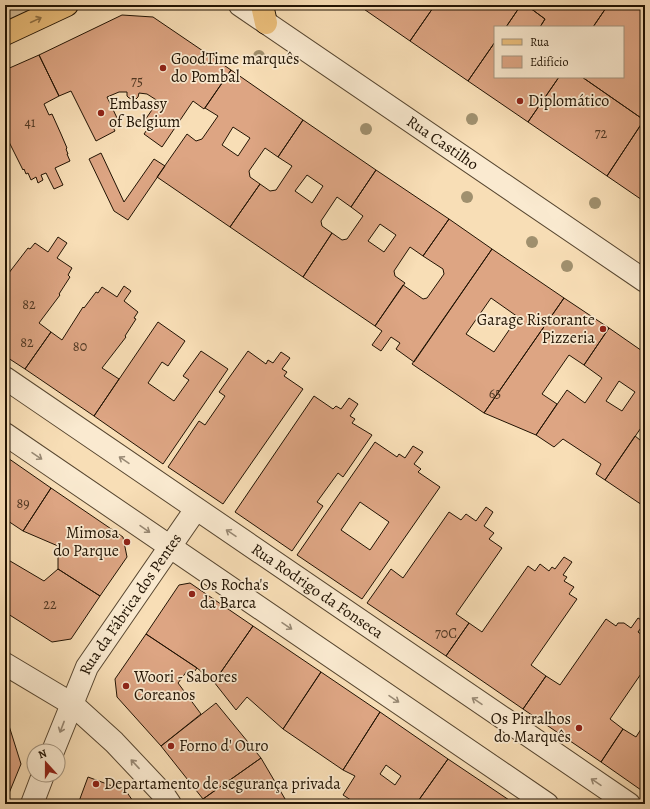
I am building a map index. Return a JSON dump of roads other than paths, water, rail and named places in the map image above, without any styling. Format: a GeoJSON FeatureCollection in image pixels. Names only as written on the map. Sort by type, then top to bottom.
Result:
{"type":"FeatureCollection","features":[{"type":"Feature","properties":{"kind":"main road"},"geometry":{"type":"LineString","coordinates":[[5,34],[67,5]]}},
{"type":"Feature","properties":{"kind":"street","name":"Rua Castilho"},"geometry":{"type":"LineString","coordinates":[[240,5],[264,14],[645,280]]}},
{"type":"Feature","properties":{"kind":"street","name":"Rua Rodrigo da Fonseca"},"geometry":{"type":"LineString","coordinates":[[5,378],[629,804]]}},
{"type":"Feature","properties":{"kind":"street"},"geometry":{"type":"LineString","coordinates":[[5,434],[547,804]]}},
{"type":"Feature","properties":{"kind":"street","name":"Rua da Fábrica dos Pentes"},"geometry":{"type":"LineString","coordinates":[[56,743],[87,667],[196,509]]}},
{"type":"Feature","properties":{"kind":"street"},"geometry":{"type":"LineString","coordinates":[[5,664],[72,704],[114,742],[164,795],[170,804]]}},
{"type":"Feature","properties":{"kind":"street"},"geometry":{"type":"LineString","coordinates":[[32,804],[40,783]]}},
{"type":"Feature","properties":{"kind":"tunnel"},"geometry":{"type":"LineString","coordinates":[[5,15],[27,5]]}},
{"type":"Feature","properties":{"kind":"place","name":"GoodTime marquês do Pombal"},"geometry":{"type":"Point","coordinates":[163,68]}},
{"type":"Feature","properties":{"kind":"place","name":"Diplomático"},"geometry":{"type":"Point","coordinates":[520,101]}},
{"type":"Feature","properties":{"kind":"place","name":"Embassy of Belgium"},"geometry":{"type":"Point","coordinates":[101,113]}},
{"type":"Feature","properties":{"kind":"place","name":"Garage Ristorante Pizzeria"},"geometry":{"type":"Point","coordinates":[603,329]}},
{"type":"Feature","properties":{"kind":"place","name":"Mimosa do Parque"},"geometry":{"type":"Point","coordinates":[127,542]}},
{"type":"Feature","properties":{"kind":"place","name":"Os Rocha's da Barca"},"geometry":{"type":"Point","coordinates":[192,594]}},
{"type":"Feature","properties":{"kind":"place","name":"Woori - Sabores Coreanos"},"geometry":{"type":"Point","coordinates":[126,686]}},
{"type":"Feature","properties":{"kind":"place","name":"Os Pirralhos do Marquês"},"geometry":{"type":"Point","coordinates":[579,728]}},
{"type":"Feature","properties":{"kind":"place","name":"Forno d' Ouro"},"geometry":{"type":"Point","coordinates":[171,746]}},
{"type":"Feature","properties":{"kind":"place","name":"Departamento de segurança privada"},"geometry":{"type":"Point","coordinates":[96,784]}}]}
